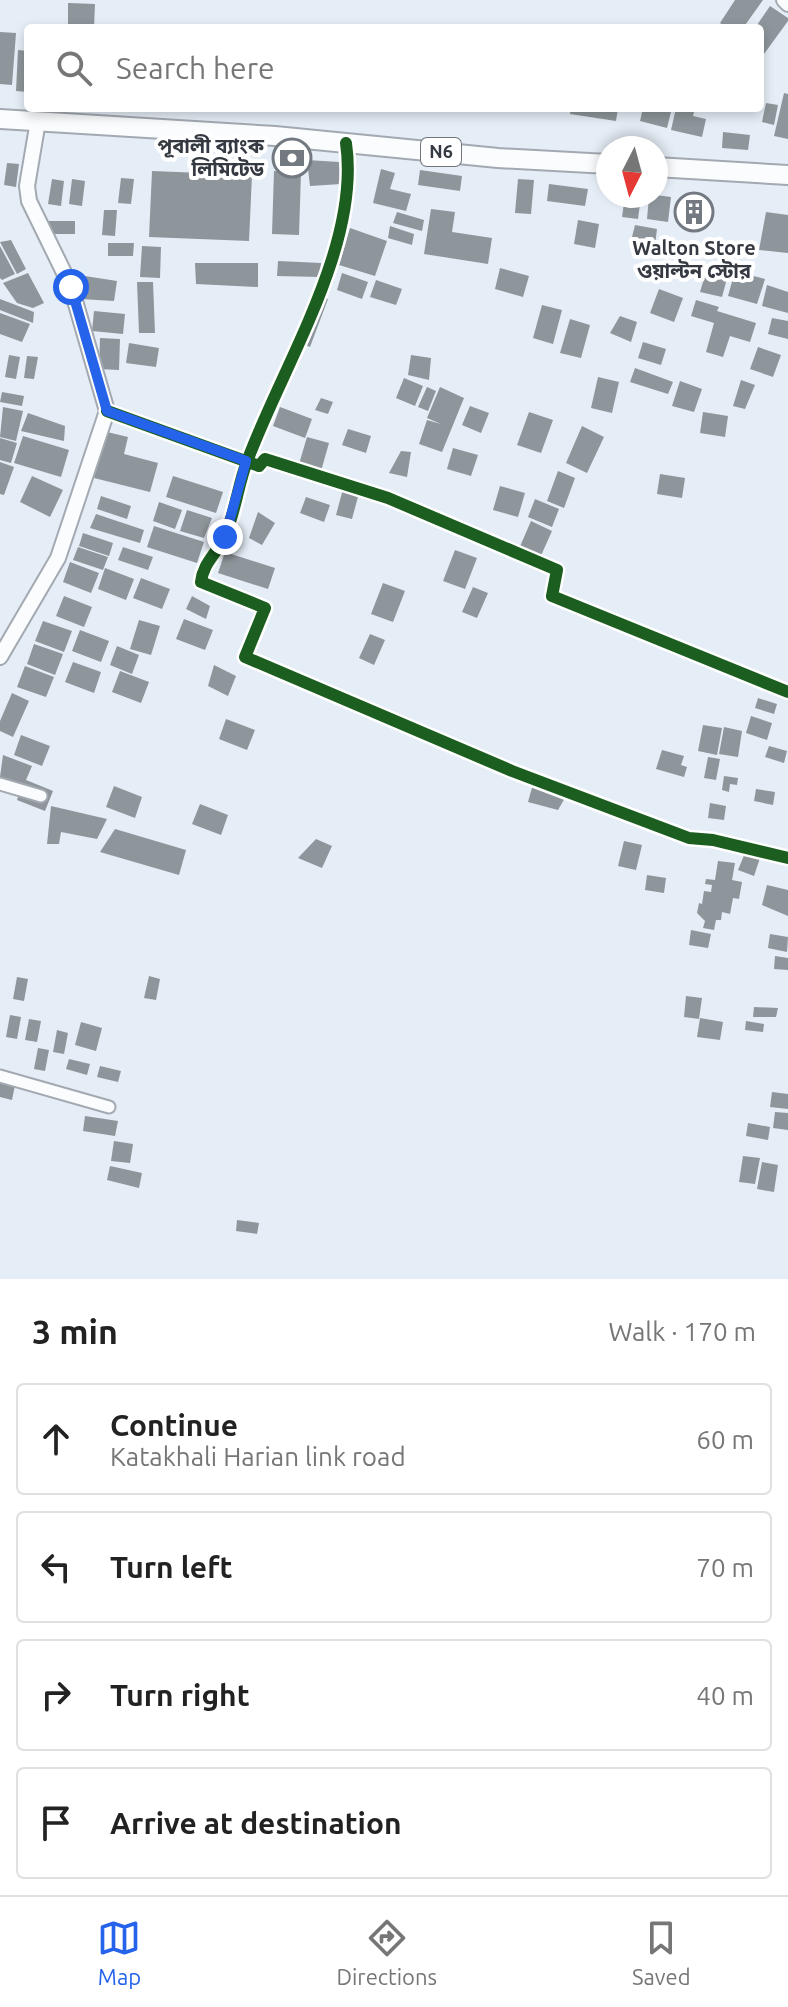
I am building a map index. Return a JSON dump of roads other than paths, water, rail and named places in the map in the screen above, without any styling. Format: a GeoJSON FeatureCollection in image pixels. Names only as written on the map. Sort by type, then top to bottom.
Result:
{"type":"FeatureCollection","features":[{"type":"Feature","properties":{"kind":"highway","name":"N6"},"geometry":{"type":"LineString","coordinates":[[0,119],[596,163]]}},
{"type":"Feature","properties":{"kind":"highway"},"geometry":{"type":"LineString","coordinates":[[668,168],[788,175]]}},
{"type":"Feature","properties":{"kind":"street"},"geometry":{"type":"LineString","coordinates":[[0,657],[58,558],[107,411],[71,287],[29,201],[27,186],[38,121]]}},
{"type":"Feature","properties":{"kind":"street"},"geometry":{"type":"LineString","coordinates":[[346,143],[349,168],[343,218],[326,275],[246,461],[225,537],[202,569],[201,582],[265,608],[245,657],[512,771],[689,838],[713,840],[788,858]]}},
{"type":"Feature","properties":{"kind":"street"},"geometry":{"type":"LineString","coordinates":[[107,411],[259,466],[265,459],[402,504],[557,570],[552,596],[788,692]]}},
{"type":"Feature","properties":{"kind":"street"},"geometry":{"type":"LineString","coordinates":[[0,784],[41,796]]}},
{"type":"Feature","properties":{"kind":"street"},"geometry":{"type":"LineString","coordinates":[[0,1076],[109,1107]]}},
{"type":"Feature","properties":{"kind":"place","name":"পূবালী ব্যাংক লিমিটেড"},"geometry":{"type":"Point","coordinates":[292,158]}},
{"type":"Feature","properties":{"kind":"place","name":"Walton Store ওয়াল্টন স্টোর"},"geometry":{"type":"Point","coordinates":[694,212]}}]}
